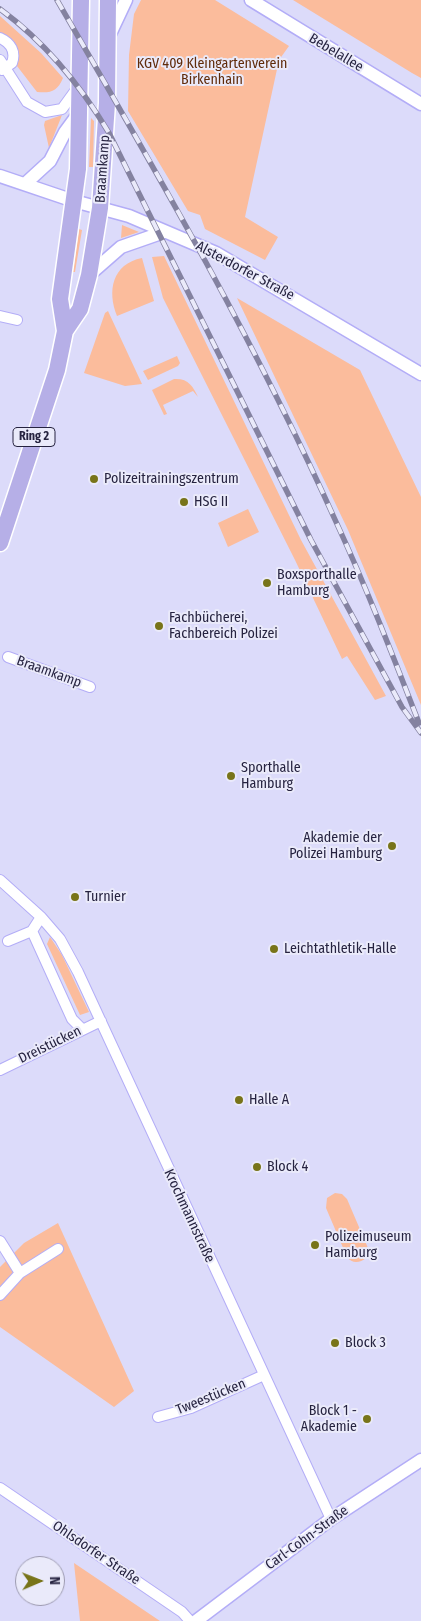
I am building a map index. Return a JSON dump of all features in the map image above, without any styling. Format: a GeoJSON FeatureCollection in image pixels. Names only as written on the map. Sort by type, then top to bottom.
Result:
{"type":"FeatureCollection","features":[{"type":"Feature","properties":{"kind":"main road","name":"Braamkamp"},"geometry":{"type":"LineString","coordinates":[[0,542],[57,370],[65,331],[60,299],[78,169],[81,0]]}},
{"type":"Feature","properties":{"kind":"main road","name":"Braamkamp"},"geometry":{"type":"LineString","coordinates":[[65,331],[80,309],[89,275],[100,208],[107,104],[108,0]]}},
{"type":"Feature","properties":{"kind":"street"},"geometry":{"type":"LineString","coordinates":[[107,41],[126,0]]}},
{"type":"Feature","properties":{"kind":"street","name":"Bebelallee"},"geometry":{"type":"LineString","coordinates":[[251,0],[421,104]]}},
{"type":"Feature","properties":{"kind":"street"},"geometry":{"type":"LineString","coordinates":[[0,38],[8,43],[14,54],[13,60],[2,66],[27,102],[44,112],[62,109],[80,84]]}},
{"type":"Feature","properties":{"kind":"street"},"geometry":{"type":"LineString","coordinates":[[26,184],[50,161],[65,132],[79,113]]}},
{"type":"Feature","properties":{"kind":"street","name":"Alsterdorfer Straße"},"geometry":{"type":"LineString","coordinates":[[0,176],[74,201],[129,216],[216,253],[421,374]]}},
{"type":"Feature","properties":{"kind":"street"},"geometry":{"type":"LineString","coordinates":[[89,275],[100,262],[121,247],[164,232]]}},
{"type":"Feature","properties":{"kind":"street"},"geometry":{"type":"LineString","coordinates":[[0,316],[17,320]]}},
{"type":"Feature","properties":{"kind":"street","name":"Braamkamp"},"geometry":{"type":"LineString","coordinates":[[8,656],[90,687]]}},
{"type":"Feature","properties":{"kind":"street","name":"Krochmannstraße"},"geometry":{"type":"LineString","coordinates":[[0,880],[41,917],[60,939],[101,1021],[331,1519]]}},
{"type":"Feature","properties":{"kind":"street"},"geometry":{"type":"LineString","coordinates":[[8,941],[32,931],[41,917]]}},
{"type":"Feature","properties":{"kind":"street"},"geometry":{"type":"LineString","coordinates":[[32,931],[72,1019],[82,1029]]}},
{"type":"Feature","properties":{"kind":"street","name":"Dreistücken"},"geometry":{"type":"LineString","coordinates":[[0,1070],[101,1021]]}},
{"type":"Feature","properties":{"kind":"street"},"geometry":{"type":"LineString","coordinates":[[0,1241],[20,1272]]}},
{"type":"Feature","properties":{"kind":"street"},"geometry":{"type":"LineString","coordinates":[[0,1295],[20,1272],[58,1249]]}},
{"type":"Feature","properties":{"kind":"street","name":"Tweestücken"},"geometry":{"type":"LineString","coordinates":[[158,1417],[190,1408],[264,1375]]}},
{"type":"Feature","properties":{"kind":"street","name":"Carl-Cohn-Straße"},"geometry":{"type":"LineString","coordinates":[[196,1621],[331,1519],[421,1460]]}},
{"type":"Feature","properties":{"kind":"street","name":"Ohlsdorfer Straße"},"geometry":{"type":"LineString","coordinates":[[0,1488],[182,1612],[190,1621]]}},
{"type":"Feature","properties":{"kind":"green space","name":"KGV 409 Kleingartenverein Birkenhain"},"geometry":{"type":"Polygon","coordinates":[[[141,0],[215,0],[289,46],[279,60],[245,217],[278,237],[265,260],[205,229],[200,215],[188,211],[128,111],[129,55],[134,14],[141,0]]]}},
{"type":"Feature","properties":{"kind":"green space"},"geometry":{"type":"Polygon","coordinates":[[[293,0],[421,0],[421,78],[412,73],[293,0]]]}},
{"type":"Feature","properties":{"kind":"green space"},"geometry":{"type":"Polygon","coordinates":[[[0,16],[41,53],[63,78],[56,89],[50,92],[37,92],[17,66],[18,49],[11,39],[0,33],[0,16]]]}},
{"type":"Feature","properties":{"kind":"green space"},"geometry":{"type":"Polygon","coordinates":[[[62,115],[49,148],[44,125],[45,121],[62,115]]]}},
{"type":"Feature","properties":{"kind":"green space"},"geometry":{"type":"Polygon","coordinates":[[[91,118],[94,121],[93,167],[89,167],[91,118]]]}},
{"type":"Feature","properties":{"kind":"green space"},"geometry":{"type":"Polygon","coordinates":[[[122,225],[139,232],[121,238],[122,225]]]}},
{"type":"Feature","properties":{"kind":"green space"},"geometry":{"type":"Polygon","coordinates":[[[79,229],[82,230],[75,272],[73,272],[79,229]]]}},
{"type":"Feature","properties":{"kind":"green space"},"geometry":{"type":"Polygon","coordinates":[[[164,256],[301,540],[386,696],[375,700],[347,656],[342,659],[295,560],[163,298],[152,257],[164,256]]]}},
{"type":"Feature","properties":{"kind":"green space"},"geometry":{"type":"Polygon","coordinates":[[[142,258],[154,301],[117,316],[112,297],[114,280],[124,266],[142,258]]]}},
{"type":"Feature","properties":{"kind":"green space"},"geometry":{"type":"Polygon","coordinates":[[[237,298],[360,370],[421,497],[421,705],[348,530],[237,298]]]}},
{"type":"Feature","properties":{"kind":"green space"},"geometry":{"type":"Polygon","coordinates":[[[108,311],[142,384],[125,386],[84,373],[105,313],[108,311]]]}},
{"type":"Feature","properties":{"kind":"green space"},"geometry":{"type":"Polygon","coordinates":[[[177,356],[180,363],[178,366],[148,380],[143,371],[177,356]]]}},
{"type":"Feature","properties":{"kind":"green space"},"geometry":{"type":"Polygon","coordinates":[[[174,379],[186,381],[194,389],[198,397],[193,391],[163,405],[167,414],[164,415],[152,390],[174,379]]]}},
{"type":"Feature","properties":{"kind":"green space"},"geometry":{"type":"Polygon","coordinates":[[[248,509],[259,532],[228,547],[218,523],[248,509]]]}},
{"type":"Feature","properties":{"kind":"green space"},"geometry":{"type":"Polygon","coordinates":[[[50,937],[62,955],[89,1012],[80,1015],[47,944],[50,937]]]}},
{"type":"Feature","properties":{"kind":"green space"},"geometry":{"type":"Polygon","coordinates":[[[335,1193],[342,1194],[347,1199],[368,1248],[366,1258],[361,1261],[354,1262],[347,1257],[326,1208],[327,1198],[335,1193]]]}},
{"type":"Feature","properties":{"kind":"green space"},"geometry":{"type":"Polygon","coordinates":[[[58,1223],[134,1391],[114,1407],[0,1327],[0,1267],[24,1243],[58,1223]]]}},
{"type":"Feature","properties":{"kind":"green space"},"geometry":{"type":"Polygon","coordinates":[[[74,1563],[160,1621],[80,1621],[74,1563]]]}},
{"type":"Feature","properties":{"kind":"railway"},"geometry":{"type":"LineString","coordinates":[[57,0],[168,193],[273,390],[348,548],[419,723]]}},
{"type":"Feature","properties":{"kind":"railway"},"geometry":{"type":"LineString","coordinates":[[0,9],[47,50],[86,98],[109,133],[311,540],[402,707],[421,733]]}},
{"type":"Feature","properties":{"kind":"place","name":"Polizeitrainingszentrum"},"geometry":{"type":"Point","coordinates":[94,479]}},
{"type":"Feature","properties":{"kind":"place","name":"HSG II"},"geometry":{"type":"Point","coordinates":[184,502]}},
{"type":"Feature","properties":{"kind":"place","name":"Boxsporthalle Hamburg"},"geometry":{"type":"Point","coordinates":[267,583]}},
{"type":"Feature","properties":{"kind":"place","name":"Fachbücherei, Fachbereich Polizei"},"geometry":{"type":"Point","coordinates":[159,626]}},
{"type":"Feature","properties":{"kind":"place","name":"Sporthalle Hamburg"},"geometry":{"type":"Point","coordinates":[231,776]}},
{"type":"Feature","properties":{"kind":"place","name":"Akademie der Polizei Hamburg"},"geometry":{"type":"Point","coordinates":[392,846]}},
{"type":"Feature","properties":{"kind":"place","name":"Turnier"},"geometry":{"type":"Point","coordinates":[75,897]}},
{"type":"Feature","properties":{"kind":"place","name":"Leichtathletik-Halle"},"geometry":{"type":"Point","coordinates":[274,949]}},
{"type":"Feature","properties":{"kind":"place","name":"Halle A"},"geometry":{"type":"Point","coordinates":[239,1100]}},
{"type":"Feature","properties":{"kind":"place","name":"Block 4"},"geometry":{"type":"Point","coordinates":[257,1167]}},
{"type":"Feature","properties":{"kind":"place","name":"Polizeimuseum Hamburg"},"geometry":{"type":"Point","coordinates":[315,1245]}},
{"type":"Feature","properties":{"kind":"place","name":"Block 3"},"geometry":{"type":"Point","coordinates":[335,1343]}},
{"type":"Feature","properties":{"kind":"place","name":"Block 1 - Akademie"},"geometry":{"type":"Point","coordinates":[367,1419]}}]}
